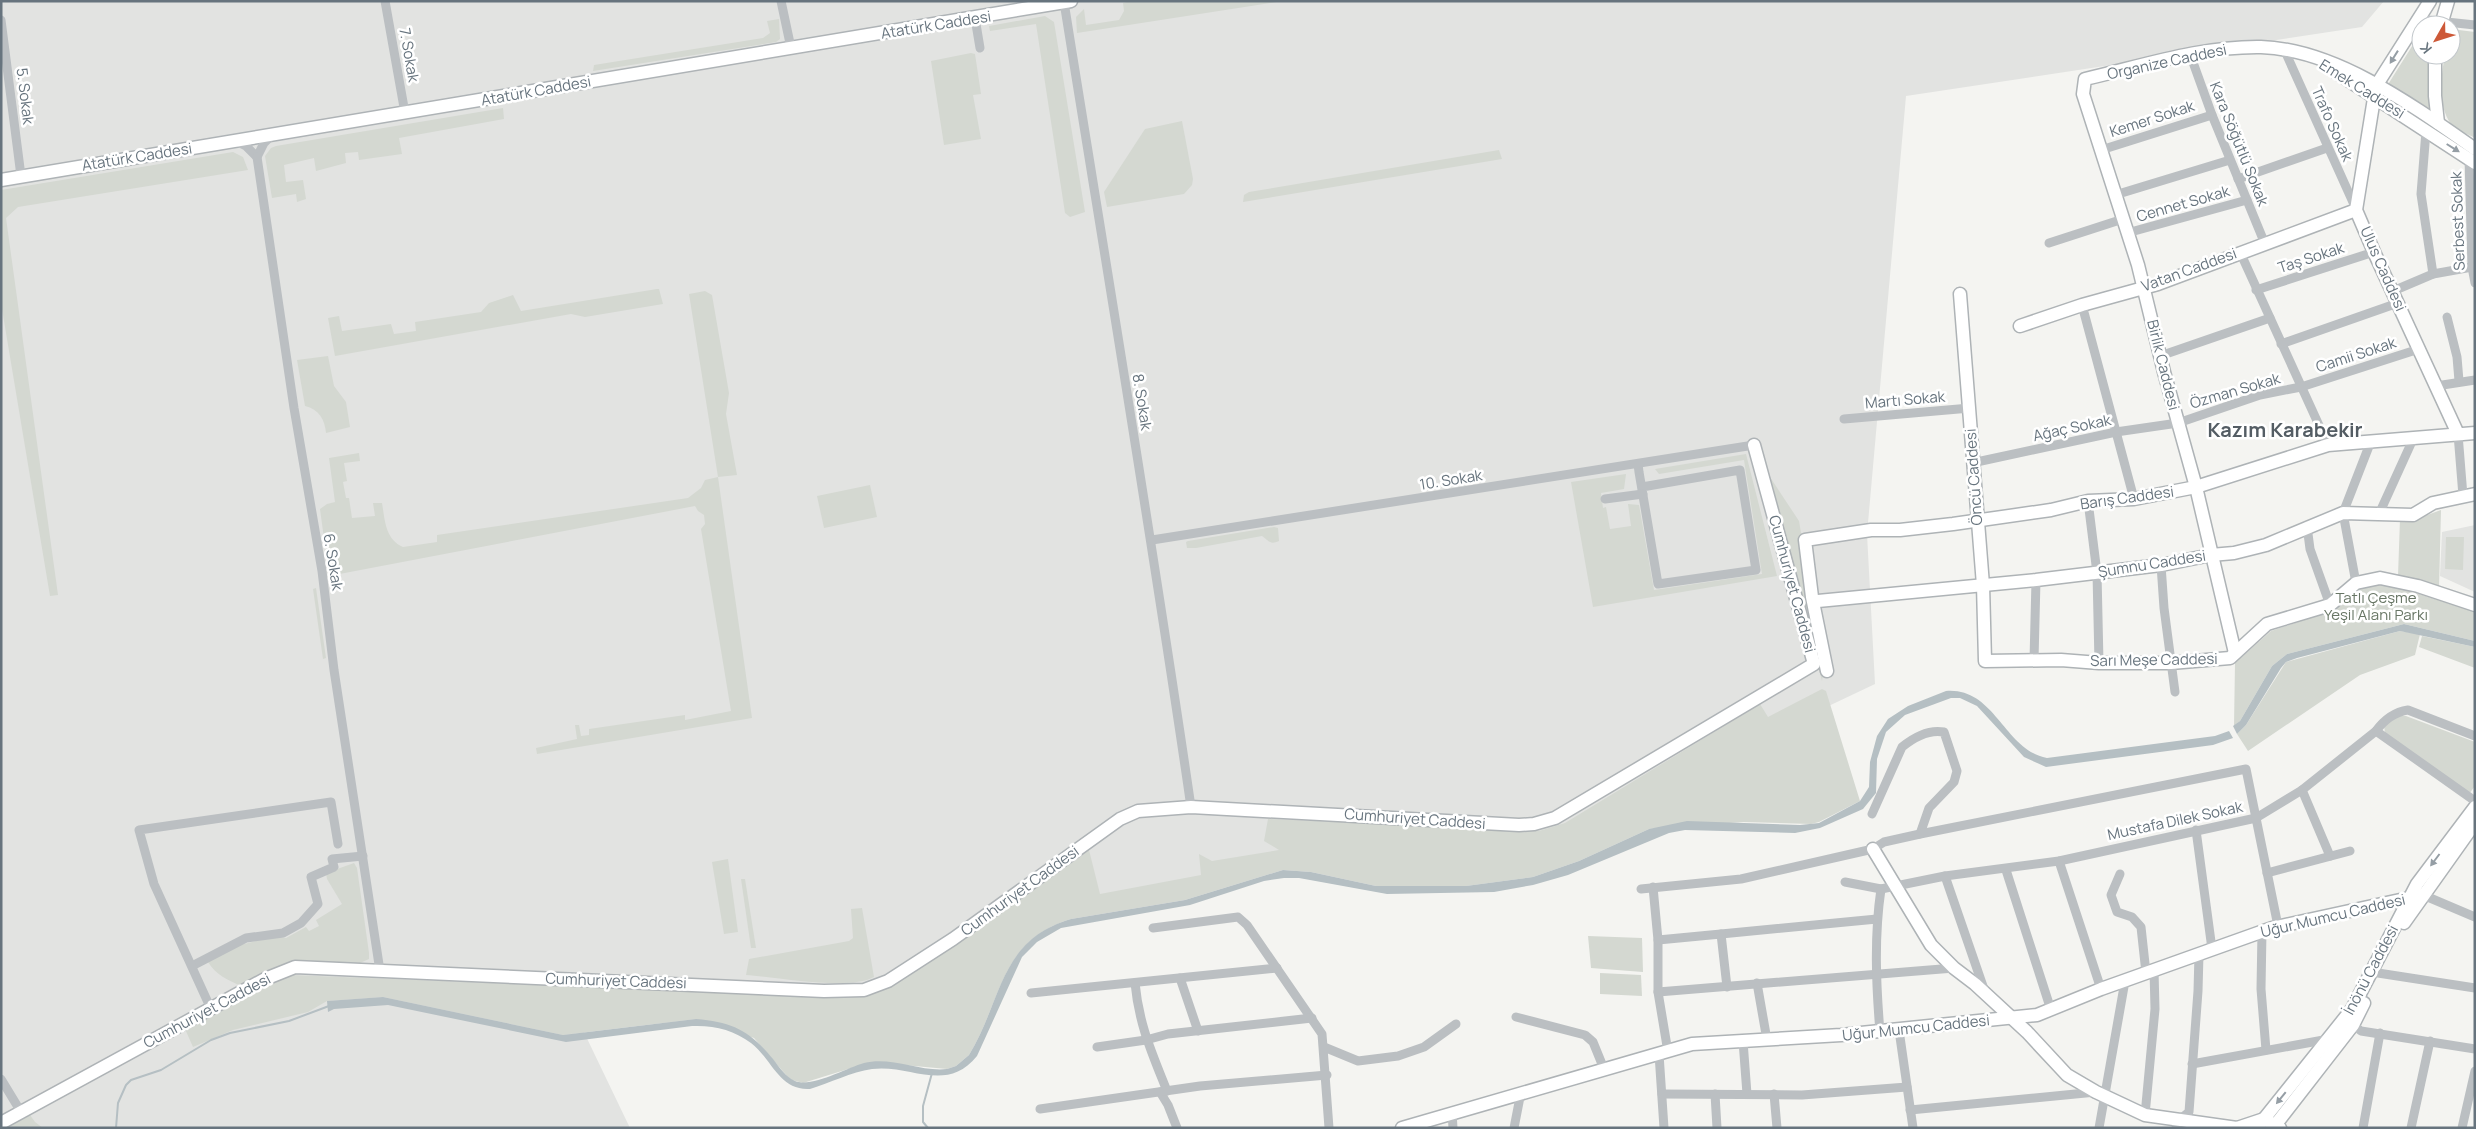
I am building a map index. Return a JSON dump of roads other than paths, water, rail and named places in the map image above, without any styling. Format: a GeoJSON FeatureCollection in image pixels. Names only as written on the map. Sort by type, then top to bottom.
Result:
{"type":"FeatureCollection","features":[{"type":"Feature","properties":{"kind":"street","name":"7. Sokak"},"geometry":{"type":"LineString","coordinates":[[385,1],[405,113]]}},
{"type":"Feature","properties":{"kind":"street"},"geometry":{"type":"LineString","coordinates":[[782,1],[791,48]]}},
{"type":"Feature","properties":{"kind":"street"},"geometry":{"type":"LineString","coordinates":[[2421,15],[2430,1]]}},
{"type":"Feature","properties":{"kind":"street"},"geometry":{"type":"LineString","coordinates":[[2444,15],[2448,1]]}},
{"type":"Feature","properties":{"kind":"street","name":"Atatürk Caddesi"},"geometry":{"type":"LineString","coordinates":[[1,180],[1068,2]]}},
{"type":"Feature","properties":{"kind":"street","name":"8. Sokak"},"geometry":{"type":"LineString","coordinates":[[1068,2],[1135,446],[1152,540],[1191,807]]}},
{"type":"Feature","properties":{"kind":"street"},"geometry":{"type":"LineString","coordinates":[[975,18],[980,48]]}},
{"type":"Feature","properties":{"kind":"street","name":"5. Sokak"},"geometry":{"type":"LineString","coordinates":[[1,20],[21,176]]}},
{"type":"Feature","properties":{"kind":"street"},"geometry":{"type":"LineString","coordinates":[[2461,25],[2475,26]]}},
{"type":"Feature","properties":{"kind":"street"},"geometry":{"type":"LineString","coordinates":[[2375,90],[2411,31]]}},
{"type":"Feature","properties":{"kind":"street","name":"Organize Caddesi"},"geometry":{"type":"LineString","coordinates":[[2085,79],[2190,54],[2229,48],[2284,49],[2308,56]]}},
{"type":"Feature","properties":{"kind":"street","name":"Trafo Sokak"},"geometry":{"type":"LineString","coordinates":[[2284,49],[2356,210]]}},
{"type":"Feature","properties":{"kind":"street","name":"Kara Söğütlü Sokak"},"geometry":{"type":"LineString","coordinates":[[2190,54],[2212,115],[2265,244]]}},
{"type":"Feature","properties":{"kind":"street","name":"Emek Caddesi"},"geometry":{"type":"LineString","coordinates":[[2308,56],[2353,72],[2426,131],[2473,157]]}},
{"type":"Feature","properties":{"kind":"street"},"geometry":{"type":"LineString","coordinates":[[2435,65],[2434,96],[2438,123]]}},
{"type":"Feature","properties":{"kind":"street","name":"Birlik Caddesi"},"geometry":{"type":"LineString","coordinates":[[2085,79],[2082,94],[2124,219],[2143,287],[2196,487],[2235,654]]}},
{"type":"Feature","properties":{"kind":"street","name":"Emek Caddesi"},"geometry":{"type":"LineString","coordinates":[[2375,90],[2438,123],[2473,157]]}},
{"type":"Feature","properties":{"kind":"street","name":"Ulus Caddesi"},"geometry":{"type":"LineString","coordinates":[[2375,90],[2356,210],[2458,434]]}},
{"type":"Feature","properties":{"kind":"street","name":"Kemer Sokak"},"geometry":{"type":"LineString","coordinates":[[2101,150],[2212,115]]}},
{"type":"Feature","properties":{"kind":"street"},"geometry":{"type":"LineString","coordinates":[[2426,131],[2421,194],[2433,274]]}},
{"type":"Feature","properties":{"kind":"street"},"geometry":{"type":"LineString","coordinates":[[236,141],[246,146],[257,157],[264,143],[273,134]]}},
{"type":"Feature","properties":{"kind":"street"},"geometry":{"type":"LineString","coordinates":[[2238,179],[2328,148]]}},
{"type":"Feature","properties":{"kind":"street","name":"6. Sokak"},"geometry":{"type":"LineString","coordinates":[[257,157],[294,408],[322,571],[334,670],[380,971]]}},
{"type":"Feature","properties":{"kind":"street","name":"Serbest Sokak"},"geometry":{"type":"LineString","coordinates":[[2473,157],[2472,267],[2475,283]]}},
{"type":"Feature","properties":{"kind":"street"},"geometry":{"type":"LineString","coordinates":[[2115,195],[2230,160]]}},
{"type":"Feature","properties":{"kind":"street","name":"Cennet Sokak"},"geometry":{"type":"LineString","coordinates":[[2128,233],[2247,200]]}},
{"type":"Feature","properties":{"kind":"street","name":"Vatan Caddesi"},"geometry":{"type":"LineString","coordinates":[[2020,326],[2082,305],[2158,284],[2356,210]]}},
{"type":"Feature","properties":{"kind":"street"},"geometry":{"type":"LineString","coordinates":[[2049,243],[2124,219]]}},
{"type":"Feature","properties":{"kind":"street"},"geometry":{"type":"LineString","coordinates":[[2240,252],[2328,445]]}},
{"type":"Feature","properties":{"kind":"street","name":"Taş Sokak"},"geometry":{"type":"LineString","coordinates":[[2256,290],[2374,252]]}},
{"type":"Feature","properties":{"kind":"street"},"geometry":{"type":"LineString","coordinates":[[2393,291],[2433,274],[2472,267]]}},
{"type":"Feature","properties":{"kind":"street","name":"Öncü Caddesi"},"geometry":{"type":"LineString","coordinates":[[1960,294],[1983,585],[1985,661]]}},
{"type":"Feature","properties":{"kind":"street"},"geometry":{"type":"LineString","coordinates":[[2281,344],[2398,303]]}},
{"type":"Feature","properties":{"kind":"street"},"geometry":{"type":"LineString","coordinates":[[2082,305],[2134,499]]}},
{"type":"Feature","properties":{"kind":"street"},"geometry":{"type":"LineString","coordinates":[[2447,317],[2457,357],[2459,381]]}},
{"type":"Feature","properties":{"kind":"street"},"geometry":{"type":"LineString","coordinates":[[2160,356],[2270,318]]}},
{"type":"Feature","properties":{"kind":"street","name":"Camii Sokak"},"geometry":{"type":"LineString","coordinates":[[2301,387],[2419,349]]}},
{"type":"Feature","properties":{"kind":"street"},"geometry":{"type":"LineString","coordinates":[[2436,386],[2475,380]]}},
{"type":"Feature","properties":{"kind":"street","name":"Özman Sokak"},"geometry":{"type":"LineString","coordinates":[[2178,423],[2260,396],[2301,387]]}},
{"type":"Feature","properties":{"kind":"street","name":"Martı Sokak"},"geometry":{"type":"LineString","coordinates":[[1844,419],[1970,408]]}},
{"type":"Feature","properties":{"kind":"street","name":"Ağaç Sokak"},"geometry":{"type":"LineString","coordinates":[[1972,463],[2116,432],[2178,423]]}},
{"type":"Feature","properties":{"kind":"street","name":"Barış Caddesi"},"geometry":{"type":"LineString","coordinates":[[1827,671],[1812,597],[1805,540],[1871,530],[1900,530],[2051,510],[2088,501],[2134,499],[2196,487],[2328,445],[2475,433]]}},
{"type":"Feature","properties":{"kind":"street"},"geometry":{"type":"LineString","coordinates":[[2458,434],[2469,495]]}},
{"type":"Feature","properties":{"kind":"street"},"geometry":{"type":"LineString","coordinates":[[2379,514],[2414,437]]}},
{"type":"Feature","properties":{"kind":"street"},"geometry":{"type":"LineString","coordinates":[[2356,583],[2343,513],[2371,441]]}},
{"type":"Feature","properties":{"kind":"street","name":"10. Sokak"},"geometry":{"type":"LineString","coordinates":[[1152,540],[1754,445]]}},
{"type":"Feature","properties":{"kind":"street","name":"Cumhuriyet Caddesi"},"geometry":{"type":"LineString","coordinates":[[1,1124],[272,976],[295,968],[824,991],[873,989],[928,957],[1120,819],[1138,810],[1191,807],[1534,824],[1569,810],[1814,664],[1754,445]]}},
{"type":"Feature","properties":{"kind":"street"},"geometry":{"type":"LineString","coordinates":[[1605,499],[1642,490],[1740,470],[1756,570],[1658,584],[1642,490],[1638,464]]}},
{"type":"Feature","properties":{"kind":"street","name":"Şumnu Caddesi"},"geometry":{"type":"LineString","coordinates":[[1818,602],[2036,580],[2161,565],[2259,548],[2307,526],[2343,513],[2413,515],[2433,503],[2469,495]]}},
{"type":"Feature","properties":{"kind":"street"},"geometry":{"type":"LineString","coordinates":[[2088,501],[2097,573],[2099,663]]}},
{"type":"Feature","properties":{"kind":"street"},"geometry":{"type":"LineString","coordinates":[[2307,526],[2310,549],[2330,605]]}},
{"type":"Feature","properties":{"kind":"street"},"geometry":{"type":"LineString","coordinates":[[2161,565],[2164,608],[2175,692]]}},
{"type":"Feature","properties":{"kind":"street","name":"Sarı Meşe Caddesi"},"geometry":{"type":"LineString","coordinates":[[1985,661],[2034,660],[2099,663],[2171,663],[2230,658],[2267,624],[2330,605],[2356,583],[2380,578],[2400,581],[2475,605]]}},
{"type":"Feature","properties":{"kind":"street"},"geometry":{"type":"LineString","coordinates":[[2034,660],[2036,580]]}},
{"type":"Feature","properties":{"kind":"street","name":"Mustafa Dilek Sokak"},"geometry":{"type":"LineString","coordinates":[[1845,882],[1881,890],[1945,876],[2006,870],[2060,861],[2256,818],[2302,790],[2376,731],[2382,723],[2400,712],[2408,710],[2475,736]]}},
{"type":"Feature","properties":{"kind":"street"},"geometry":{"type":"LineString","coordinates":[[2376,731],[2475,801]]}},
{"type":"Feature","properties":{"kind":"street"},"geometry":{"type":"LineString","coordinates":[[1872,814],[1902,746],[1911,739],[1927,732],[1944,732],[1957,771],[1954,782],[1929,808],[1920,834]]}},
{"type":"Feature","properties":{"kind":"street"},"geometry":{"type":"LineString","coordinates":[[1640,889],[1741,879],[1873,849],[1884,842],[1920,834],[2246,769],[2278,926]]}},
{"type":"Feature","properties":{"kind":"street"},"geometry":{"type":"LineString","coordinates":[[2302,790],[2330,856]]}},
{"type":"Feature","properties":{"kind":"street"},"geometry":{"type":"LineString","coordinates":[[211,1009],[154,884],[139,830],[331,802],[338,844]]}},
{"type":"Feature","properties":{"kind":"street","name":"İnönü Caddesi"},"geometry":{"type":"LineString","coordinates":[[2270,1126],[2352,1009],[2417,884],[2475,807]]}},
{"type":"Feature","properties":{"kind":"street","name":"İnönü Caddesi"},"geometry":{"type":"LineString","coordinates":[[2270,1126],[2353,1024],[2405,921],[2475,823]]}},
{"type":"Feature","properties":{"kind":"street"},"geometry":{"type":"LineString","coordinates":[[2196,830],[2212,949]]}},
{"type":"Feature","properties":{"kind":"street"},"geometry":{"type":"LineString","coordinates":[[1873,849],[1932,945],[1954,968],[2027,1032],[2067,1075],[2145,1115],[2177,1124],[2237,1128],[2270,1126]]}},
{"type":"Feature","properties":{"kind":"street"},"geometry":{"type":"LineString","coordinates":[[2267,873],[2350,851]]}},
{"type":"Feature","properties":{"kind":"street"},"geometry":{"type":"LineString","coordinates":[[192,966],[246,938],[283,933],[301,923],[318,904],[311,877],[334,868],[332,859],[363,856]]}},
{"type":"Feature","properties":{"kind":"street"},"geometry":{"type":"LineString","coordinates":[[2060,861],[2101,989]]}},
{"type":"Feature","properties":{"kind":"street"},"geometry":{"type":"LineString","coordinates":[[2006,870],[2051,1010]]}},
{"type":"Feature","properties":{"kind":"street"},"geometry":{"type":"LineString","coordinates":[[2120,874],[2111,895],[2117,912],[2132,917],[2141,927],[2155,1009],[2145,1115]]}},
{"type":"Feature","properties":{"kind":"street"},"geometry":{"type":"LineString","coordinates":[[1945,876],[1986,995]]}},
{"type":"Feature","properties":{"kind":"street"},"geometry":{"type":"LineString","coordinates":[[1653,887],[1658,940],[1658,992],[1663,1053],[1662,1094],[1664,1128]]}},
{"type":"Feature","properties":{"kind":"street"},"geometry":{"type":"LineString","coordinates":[[1880,1032],[1876,975],[1877,919],[1881,890]]}},
{"type":"Feature","properties":{"kind":"street"},"geometry":{"type":"LineString","coordinates":[[2423,895],[2475,917]]}},
{"type":"Feature","properties":{"kind":"street","name":"Uğur Mumcu Caddesi"},"geometry":{"type":"LineString","coordinates":[[1402,1128],[1692,1044],[1880,1032],[1971,1021],[2012,1019],[2051,1010],[2101,989],[2278,926],[2409,900],[2423,895]]}},
{"type":"Feature","properties":{"kind":"street"},"geometry":{"type":"LineString","coordinates":[[1153,928],[1238,917],[1251,931],[1322,1034],[1327,1075],[1328,1128]]}},
{"type":"Feature","properties":{"kind":"street"},"geometry":{"type":"LineString","coordinates":[[1658,940],[1877,919]]}},
{"type":"Feature","properties":{"kind":"street"},"geometry":{"type":"LineString","coordinates":[[2262,931],[2261,989],[2266,1050]]}},
{"type":"Feature","properties":{"kind":"street"},"geometry":{"type":"LineString","coordinates":[[1721,934],[1726,987]]}},
{"type":"Feature","properties":{"kind":"street"},"geometry":{"type":"LineString","coordinates":[[2177,1124],[2189,1112],[2199,954]]}},
{"type":"Feature","properties":{"kind":"street"},"geometry":{"type":"LineString","coordinates":[[1031,993],[1277,968]]}},
{"type":"Feature","properties":{"kind":"street"},"geometry":{"type":"LineString","coordinates":[[1658,992],[1726,987],[1758,982],[1954,968]]}},
{"type":"Feature","properties":{"kind":"street"},"geometry":{"type":"LineString","coordinates":[[2378,973],[2475,988]]}},
{"type":"Feature","properties":{"kind":"street"},"geometry":{"type":"LineString","coordinates":[[1180,978],[1198,1030]]}},
{"type":"Feature","properties":{"kind":"street"},"geometry":{"type":"LineString","coordinates":[[2099,1128],[2101,1094],[2125,981]]}},
{"type":"Feature","properties":{"kind":"street"},"geometry":{"type":"LineString","coordinates":[[1758,982],[1767,1040]]}},
{"type":"Feature","properties":{"kind":"street"},"geometry":{"type":"LineString","coordinates":[[1135,983],[1138,1012],[1146,1040],[1177,1128]]}},
{"type":"Feature","properties":{"kind":"street"},"geometry":{"type":"LineString","coordinates":[[1516,1017],[1571,1029],[1584,1035],[1593,1042],[1604,1068]]}},
{"type":"Feature","properties":{"kind":"street"},"geometry":{"type":"LineString","coordinates":[[1096,1047],[1146,1040],[1168,1034],[1312,1018]]}},
{"type":"Feature","properties":{"kind":"street"},"geometry":{"type":"LineString","coordinates":[[1324,1047],[1358,1061],[1398,1056],[1424,1047],[1456,1024]]}},
{"type":"Feature","properties":{"kind":"street"},"geometry":{"type":"LineString","coordinates":[[2353,1024],[2361,1031],[2475,1049]]}},
{"type":"Feature","properties":{"kind":"street"},"geometry":{"type":"LineString","coordinates":[[1899,1030],[1913,1128]]}},
{"type":"Feature","properties":{"kind":"street"},"geometry":{"type":"LineString","coordinates":[[2363,1128],[2380,1033]]}},
{"type":"Feature","properties":{"kind":"street"},"geometry":{"type":"LineString","coordinates":[[2192,1064],[2330,1039]]}},
{"type":"Feature","properties":{"kind":"street"},"geometry":{"type":"LineString","coordinates":[[1743,1041],[1747,1094]]}},
{"type":"Feature","properties":{"kind":"street"},"geometry":{"type":"LineString","coordinates":[[2411,1128],[2430,1041]]}},
{"type":"Feature","properties":{"kind":"street"},"geometry":{"type":"LineString","coordinates":[[2462,1128],[2475,1071]]}},
{"type":"Feature","properties":{"kind":"street"},"geometry":{"type":"LineString","coordinates":[[1040,1109],[1164,1092],[1327,1075]]}},
{"type":"Feature","properties":{"kind":"street"},"geometry":{"type":"LineString","coordinates":[[1,1080],[21,1112]]}},
{"type":"Feature","properties":{"kind":"street"},"geometry":{"type":"LineString","coordinates":[[1662,1094],[1802,1095],[1907,1086]]}},
{"type":"Feature","properties":{"kind":"street"},"geometry":{"type":"LineString","coordinates":[[1514,1128],[1521,1092]]}},
{"type":"Feature","properties":{"kind":"street"},"geometry":{"type":"LineString","coordinates":[[1715,1094],[1717,1128]]}},
{"type":"Feature","properties":{"kind":"street"},"geometry":{"type":"LineString","coordinates":[[1774,1094],[1776,1128]]}},
{"type":"Feature","properties":{"kind":"street"},"geometry":{"type":"LineString","coordinates":[[1910,1110],[2101,1094]]}},
{"type":"Feature","properties":{"kind":"street"},"geometry":{"type":"LineString","coordinates":[[1452,1112],[1453,1128]]}},
{"type":"Feature","properties":{"kind":"waterway"},"geometry":{"type":"LineString","coordinates":[[116,1128],[118,1103],[126,1085],[131,1080],[161,1070],[211,1040],[230,1033],[289,1021],[329,1006]]}},
{"type":"Feature","properties":{"kind":"waterway"},"geometry":{"type":"LineString","coordinates":[[928,1128],[923,1122],[923,1106],[932,1073]]}},
{"type":"Feature","properties":{"kind":"district","name":"Kazım Karabekir"},"geometry":{"type":"Point","coordinates":[2285,430]}},
{"type":"Feature","properties":{"kind":"park label","name":"Tatlı Çeşme Yeşil Alanı Parkı"},"geometry":{"type":"Point","coordinates":[2376,606]}}]}
